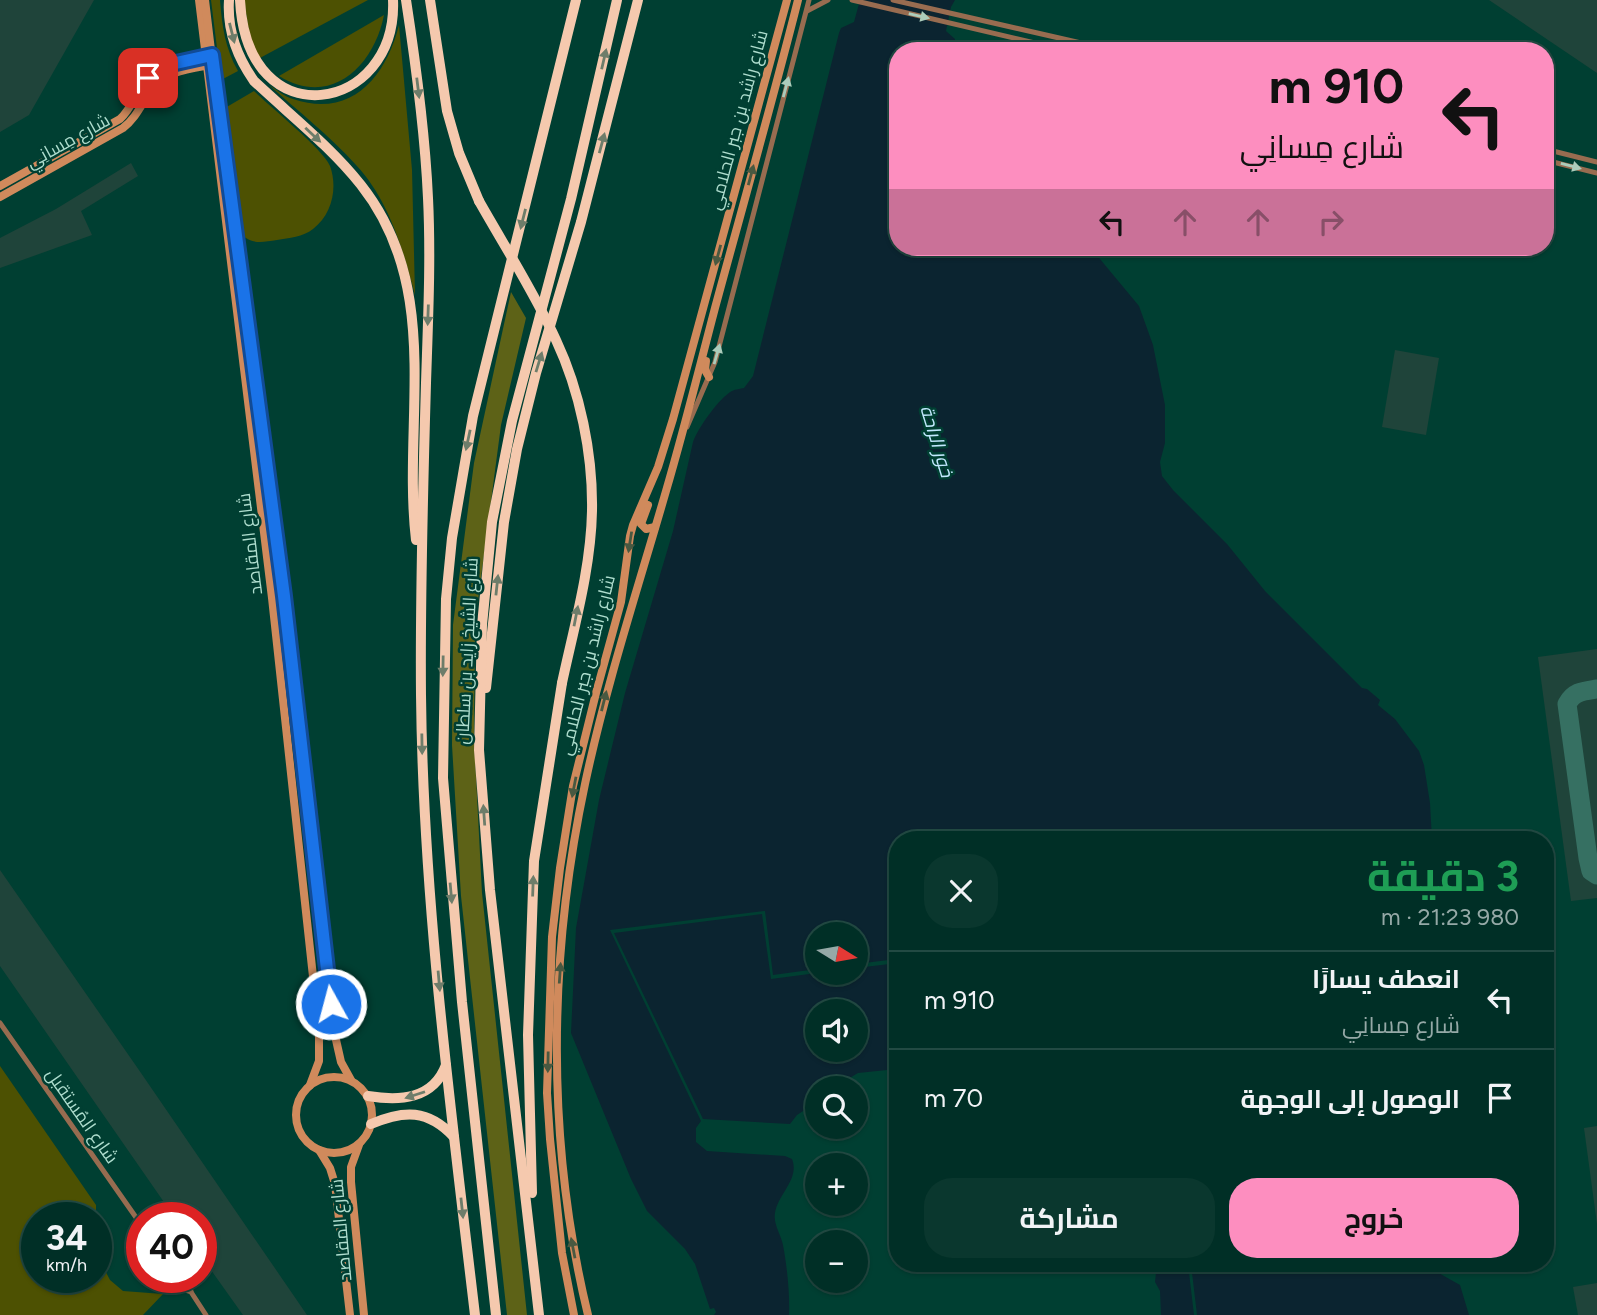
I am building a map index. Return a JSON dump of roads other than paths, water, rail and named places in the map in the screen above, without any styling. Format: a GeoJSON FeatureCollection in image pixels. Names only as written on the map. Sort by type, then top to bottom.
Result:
{"type":"FeatureCollection","features":[{"type":"Feature","properties":{"kind":"highway"},"geometry":{"type":"LineString","coordinates":[[229,0],[230,30],[243,65],[263,89],[344,164],[380,213],[395,243],[407,284],[413,323],[416,378],[415,524],[421,578]]}},
{"type":"Feature","properties":{"kind":"highway"},"geometry":{"type":"LineString","coordinates":[[240,0],[244,27],[255,60],[274,82],[289,92],[328,95],[359,81],[372,66],[390,29],[393,0]]}},
{"type":"Feature","properties":{"kind":"highway"},"geometry":{"type":"LineString","coordinates":[[406,0],[428,198],[429,290],[421,578],[425,816],[454,1137],[475,1315]]}},
{"type":"Feature","properties":{"kind":"highway"},"geometry":{"type":"LineString","coordinates":[[430,0],[447,111],[458,153],[479,201],[557,340],[574,386],[590,467],[592,511],[587,563],[562,683],[534,861],[528,1035],[532,1248]]}},
{"type":"Feature","properties":{"kind":"highway","name":"شارع الشيخ زايد بن سلطان"},"geometry":{"type":"LineString","coordinates":[[496,1315],[460,989],[445,817],[443,752],[446,599],[455,513],[473,416],[576,0]]}},
{"type":"Feature","properties":{"kind":"highway","name":"شارع الشيخ زايد بن سلطان"},"geometry":{"type":"LineString","coordinates":[[539,1315],[489,890],[479,750],[479,689],[485,587],[501,471],[512,421],[571,199],[617,0]]}},
{"type":"Feature","properties":{"kind":"highway"},"geometry":{"type":"LineString","coordinates":[[479,750],[501,547],[517,449],[536,373],[584,209],[638,0]]}},
{"type":"Feature","properties":{"kind":"highway"},"geometry":{"type":"LineString","coordinates":[[368,1096],[398,1099],[426,1092],[437,1082],[447,1063]]}},
{"type":"Feature","properties":{"kind":"highway"},"geometry":{"type":"LineString","coordinates":[[371,1125],[394,1115],[413,1114],[438,1123],[454,1137]]}},
{"type":"Feature","properties":{"kind":"street","name":"شارع المقاصد"},"geometry":{"type":"LineString","coordinates":[[199,0],[209,55]]}},
{"type":"Feature","properties":{"kind":"street","name":"شارع المقاصد"},"geometry":{"type":"LineString","coordinates":[[205,0],[210,66],[319,1032],[319,1061],[310,1084]]}},
{"type":"Feature","properties":{"kind":"street","name":"شارع راشد بن جبر الحلامي"},"geometry":{"type":"LineString","coordinates":[[574,1315],[562,1253],[549,1128],[548,1058],[552,937],[573,786],[621,602],[633,525],[653,482],[676,405],[788,0]]}},
{"type":"Feature","properties":{"kind":"street","name":"شارع راشد بن جبر الحلامي"},"geometry":{"type":"LineString","coordinates":[[587,1315],[567,1216],[561,1160],[557,1021],[562,937],[570,869],[592,753],[609,682],[680,439],[798,0]]}},
{"type":"Feature","properties":{"kind":"street"},"geometry":{"type":"LineString","coordinates":[[680,439],[715,362],[809,0]]}},
{"type":"Feature","properties":{"kind":"street"},"geometry":{"type":"LineString","coordinates":[[805,14],[828,0]]}},
{"type":"Feature","properties":{"kind":"street"},"geometry":{"type":"LineString","coordinates":[[852,0],[1033,42]]}},
{"type":"Feature","properties":{"kind":"street"},"geometry":{"type":"LineString","coordinates":[[893,0],[1078,42]]}},
{"type":"Feature","properties":{"kind":"street","name":"شارع مِسانِي"},"geometry":{"type":"LineString","coordinates":[[0,186],[120,119],[129,110],[143,84],[160,69],[174,62],[209,55]]}},
{"type":"Feature","properties":{"kind":"street","name":"شارع مِسانِي"},"geometry":{"type":"LineString","coordinates":[[0,197],[123,128],[134,118],[150,92],[162,79],[175,72],[210,66]]}},
{"type":"Feature","properties":{"kind":"street","name":"شارع المقاصد"},"geometry":{"type":"LineString","coordinates":[[220,145],[284,596],[334,1031],[338,1052],[351,1080]]}},
{"type":"Feature","properties":{"kind":"street"},"geometry":{"type":"LineString","coordinates":[[1554,151],[1597,162]]}},
{"type":"Feature","properties":{"kind":"street"},"geometry":{"type":"LineString","coordinates":[[1554,162],[1597,173]]}},
{"type":"Feature","properties":{"kind":"street"},"geometry":{"type":"LineString","coordinates":[[16,177],[21,185]]}},
{"type":"Feature","properties":{"kind":"street"},"geometry":{"type":"LineString","coordinates":[[709,332],[710,344],[705,370],[709,377]]}},
{"type":"Feature","properties":{"kind":"street"},"geometry":{"type":"LineString","coordinates":[[653,482],[654,490],[642,524],[646,529],[655,527]]}},
{"type":"Feature","properties":{"kind":"street","name":"شارع المُستقبل"},"geometry":{"type":"LineString","coordinates":[[0,1023],[126,1203]]}},
{"type":"Feature","properties":{"kind":"street"},"geometry":{"type":"LineString","coordinates":[[334,1076],[351,1080],[368,1096],[372,1113],[371,1125],[359,1143],[352,1148],[336,1153],[319,1150],[304,1138],[296,1120],[299,1100],[310,1084],[318,1080],[334,1076]]}},
{"type":"Feature","properties":{"kind":"street","name":"شارع المقاصد"},"geometry":{"type":"LineString","coordinates":[[359,1143],[353,1158],[351,1181],[364,1315]]}},
{"type":"Feature","properties":{"kind":"street","name":"شارع المقاصد"},"geometry":{"type":"LineString","coordinates":[[319,1150],[330,1168],[335,1184],[350,1315]]}},
{"type":"Feature","properties":{"kind":"street"},"geometry":{"type":"LineString","coordinates":[[192,1293],[206,1315]]}},
{"type":"Feature","properties":{"kind":"water","name":"خور الراحة"},"geometry":{"type":"Polygon","coordinates":[[[860,0],[955,0],[946,31],[955,42],[889,42],[889,256],[1097,256],[1139,306],[1153,345],[1165,405],[1165,443],[1160,462],[1162,476],[1227,544],[1265,591],[1362,688],[1380,700],[1378,705],[1395,719],[1419,751],[1424,765],[1432,831],[889,831],[889,960],[868,963],[868,922],[805,922],[805,971],[773,975],[765,911],[610,930],[701,1121],[696,1128],[696,1142],[707,1151],[785,1156],[792,1159],[794,1166],[775,1217],[786,1262],[789,1315],[714,1315],[716,1312],[714,1308],[710,1309],[695,1264],[685,1249],[647,1211],[631,1179],[571,1033],[576,928],[599,800],[625,693],[673,531],[693,442],[721,400],[732,391],[744,388],[753,376],[841,28],[854,22],[860,0]]]}},
{"type":"Feature","properties":{"kind":"water"},"geometry":{"type":"Polygon","coordinates":[[[762,914],[771,979],[805,975],[805,985],[868,985],[868,967],[889,964],[889,1069],[853,1076],[805,1076],[805,1110],[790,1124],[703,1119],[614,933],[762,914]]]}},
{"type":"Feature","properties":{"kind":"water"},"geometry":{"type":"Polygon","coordinates":[[[1156,1272],[1189,1272],[1194,1315],[1161,1315],[1160,1291],[1155,1282],[1156,1272]]]}},
{"type":"Feature","properties":{"kind":"water"},"geometry":{"type":"Polygon","coordinates":[[[1192,1272],[1437,1272],[1460,1285],[1469,1315],[1197,1315],[1192,1272]]]}}]}
